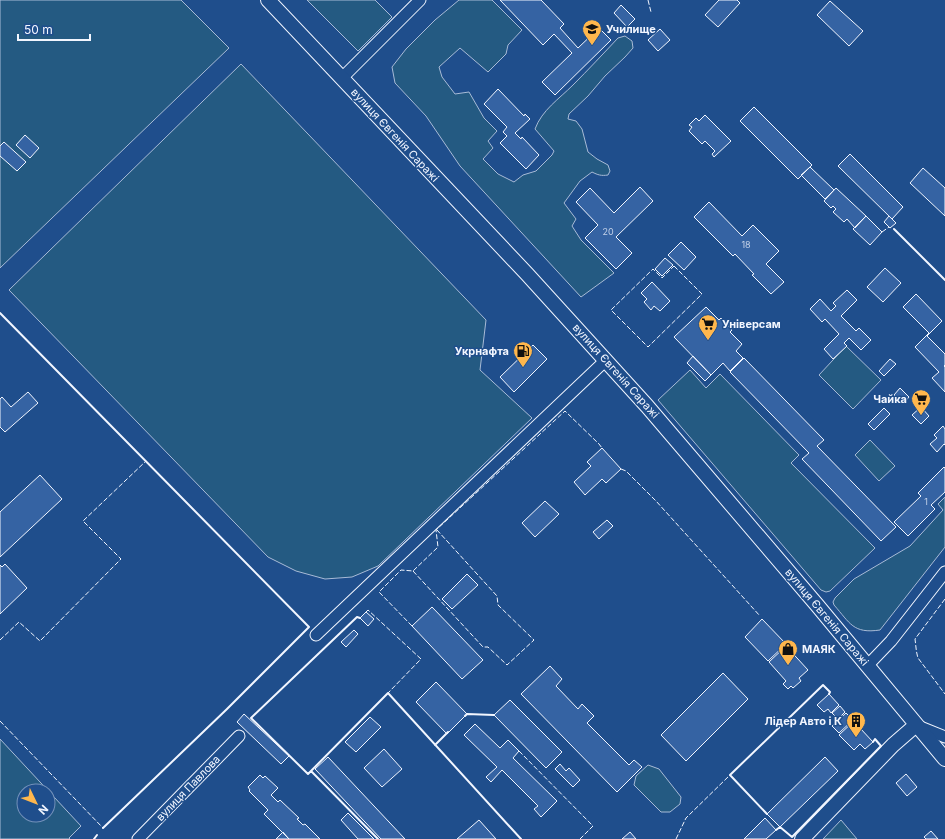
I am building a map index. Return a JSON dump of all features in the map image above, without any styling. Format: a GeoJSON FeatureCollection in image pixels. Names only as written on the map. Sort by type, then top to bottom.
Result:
{"type":"FeatureCollection","features":[{"type":"Feature","properties":{"kind":"main road","name":"вулиця Євгенія Саражі"},"geometry":{"type":"LineString","coordinates":[[268,0],[527,274],[606,360],[868,665],[945,759]]}},
{"type":"Feature","properties":{"kind":"main road"},"geometry":{"type":"LineString","coordinates":[[802,839],[893,745],[916,724]]}},
{"type":"Feature","properties":{"kind":"street"},"geometry":{"type":"LineString","coordinates":[[342,78],[420,0]]}},
{"type":"Feature","properties":{"kind":"street"},"geometry":{"type":"LineString","coordinates":[[316,635],[606,360]]}},
{"type":"Feature","properties":{"kind":"street"},"geometry":{"type":"LineString","coordinates":[[868,665],[891,641],[945,572]]}},
{"type":"Feature","properties":{"kind":"street"},"geometry":{"type":"LineString","coordinates":[[916,724],[945,737]]}},
{"type":"Feature","properties":{"kind":"street","name":"вулиця Павлова"},"geometry":{"type":"LineString","coordinates":[[138,839],[239,736]]}},
{"type":"Feature","properties":{"kind":"shaded area"},"geometry":{"type":"Polygon","coordinates":[[[0,0],[181,0],[229,48],[0,268],[0,0]]]}},
{"type":"Feature","properties":{"kind":"shaded area"},"geometry":{"type":"Polygon","coordinates":[[[307,0],[375,0],[392,17],[358,51],[307,0]]]}},
{"type":"Feature","properties":{"kind":"shaded area"},"geometry":{"type":"Polygon","coordinates":[[[459,0],[492,0],[522,30],[508,45],[506,54],[488,72],[460,48],[439,67],[442,77],[455,94],[469,92],[484,118],[497,131],[488,141],[493,148],[483,159],[498,174],[514,182],[523,175],[536,171],[554,151],[535,129],[546,110],[579,79],[618,38],[625,36],[632,41],[633,48],[569,114],[568,119],[576,121],[582,129],[588,152],[608,165],[610,171],[608,175],[600,175],[592,172],[580,181],[564,203],[576,219],[572,226],[581,240],[614,273],[581,297],[460,166],[426,116],[395,83],[392,67],[406,49],[435,20],[459,0]]]}},
{"type":"Feature","properties":{"kind":"shaded area"},"geometry":{"type":"Polygon","coordinates":[[[241,64],[486,320],[480,370],[532,418],[378,566],[352,577],[325,579],[296,571],[268,557],[9,290],[241,64]]]}},
{"type":"Feature","properties":{"kind":"shaded area"},"geometry":{"type":"Polygon","coordinates":[[[846,346],[881,380],[853,409],[819,375],[846,346]]]}},
{"type":"Feature","properties":{"kind":"shaded area"},"geometry":{"type":"Polygon","coordinates":[[[690,370],[706,388],[720,374],[799,455],[791,463],[875,548],[830,591],[826,592],[821,590],[658,400],[690,370]]]}},
{"type":"Feature","properties":{"kind":"shaded area"},"geometry":{"type":"Polygon","coordinates":[[[870,440],[895,466],[879,481],[855,455],[870,440]]]}},
{"type":"Feature","properties":{"kind":"shaded area"},"geometry":{"type":"Polygon","coordinates":[[[945,497],[945,547],[880,630],[864,630],[853,626],[834,605],[833,602],[835,598],[854,579],[910,546],[943,510],[938,504],[945,497]]]}},
{"type":"Feature","properties":{"kind":"shaded area"},"geometry":{"type":"Polygon","coordinates":[[[0,739],[41,783],[16,783],[16,823],[56,823],[56,799],[81,826],[69,838],[70,839],[0,839],[0,739]]]}},
{"type":"Feature","properties":{"kind":"shaded area"},"geometry":{"type":"Polygon","coordinates":[[[648,765],[659,769],[681,797],[680,804],[670,812],[661,812],[634,785],[636,776],[648,765]]]}},
{"type":"Feature","properties":{"kind":"shaded area"},"geometry":{"type":"Polygon","coordinates":[[[841,820],[857,839],[823,839],[841,820]]]}},
{"type":"Feature","properties":{"kind":"building","name":"Училище"},"geometry":{"type":"Polygon","coordinates":[[[500,0],[541,0],[564,24],[560,28],[578,48],[599,28],[611,40],[555,95],[542,82],[572,53],[554,34],[543,45],[500,0]]]}},
{"type":"Feature","properties":{"kind":"building"},"geometry":{"type":"Polygon","coordinates":[[[719,0],[737,0],[740,3],[718,27],[705,15],[719,0]]]}},
{"type":"Feature","properties":{"kind":"building"},"geometry":{"type":"Polygon","coordinates":[[[830,1],[863,31],[849,46],[817,15],[830,1]]]}},
{"type":"Feature","properties":{"kind":"building"},"geometry":{"type":"Polygon","coordinates":[[[621,5],[635,19],[627,27],[614,13],[621,5]]]}},
{"type":"Feature","properties":{"kind":"building"},"geometry":{"type":"Polygon","coordinates":[[[660,29],[670,40],[658,51],[648,40],[660,29]]]}},
{"type":"Feature","properties":{"kind":"building"},"geometry":{"type":"Polygon","coordinates":[[[498,89],[524,116],[525,114],[530,119],[515,133],[521,139],[522,137],[539,155],[526,169],[500,143],[507,136],[503,132],[507,127],[484,104],[498,89]]]}},
{"type":"Feature","properties":{"kind":"building"},"geometry":{"type":"Polygon","coordinates":[[[754,107],[812,165],[798,179],[740,121],[754,107]]]}},
{"type":"Feature","properties":{"kind":"building"},"geometry":{"type":"Polygon","coordinates":[[[705,115],[731,141],[714,157],[712,154],[715,151],[705,141],[702,144],[689,131],[692,127],[689,125],[696,118],[699,121],[705,115]]]}},
{"type":"Feature","properties":{"kind":"building"},"geometry":{"type":"Polygon","coordinates":[[[25,135],[39,148],[30,158],[16,145],[25,135]]]}},
{"type":"Feature","properties":{"kind":"building"},"geometry":{"type":"Polygon","coordinates":[[[4,142],[26,162],[17,171],[0,156],[0,146],[4,142]]]}},
{"type":"Feature","properties":{"kind":"building"},"geometry":{"type":"Polygon","coordinates":[[[850,154],[903,207],[892,219],[838,166],[850,154]]]}},
{"type":"Feature","properties":{"kind":"building"},"geometry":{"type":"Polygon","coordinates":[[[810,167],[834,190],[825,199],[801,175],[810,167]]]}},
{"type":"Feature","properties":{"kind":"building"},"geometry":{"type":"Polygon","coordinates":[[[923,168],[945,188],[945,216],[910,183],[923,168]]]}},
{"type":"Feature","properties":{"kind":"building"},"geometry":{"type":"Polygon","coordinates":[[[640,187],[653,201],[616,237],[632,253],[616,269],[585,238],[598,225],[576,202],[590,188],[614,213],[640,187]]]}},
{"type":"Feature","properties":{"kind":"building"},"geometry":{"type":"Polygon","coordinates":[[[836,188],[866,216],[855,228],[847,219],[844,222],[833,212],[836,209],[833,206],[831,208],[824,201],[836,188]]]}},
{"type":"Feature","properties":{"kind":"building"},"geometry":{"type":"Polygon","coordinates":[[[709,202],[742,236],[753,225],[779,251],[766,264],[784,282],[771,294],[752,275],[754,274],[735,254],[733,256],[694,217],[709,202]]]}},
{"type":"Feature","properties":{"kind":"building"},"geometry":{"type":"Polygon","coordinates":[[[866,216],[882,232],[870,245],[853,229],[866,216]]]}},
{"type":"Feature","properties":{"kind":"building"},"geometry":{"type":"Polygon","coordinates":[[[889,216],[896,223],[890,228],[884,222],[889,216]]]}},
{"type":"Feature","properties":{"kind":"building"},"geometry":{"type":"Polygon","coordinates":[[[681,242],[696,257],[684,270],[668,255],[681,242]]]}},
{"type":"Feature","properties":{"kind":"building"},"geometry":{"type":"Polygon","coordinates":[[[665,258],[673,265],[662,276],[655,269],[665,258]]]}},
{"type":"Feature","properties":{"kind":"building"},"geometry":{"type":"Polygon","coordinates":[[[885,268],[901,283],[883,302],[867,287],[885,268]]]}},
{"type":"Feature","properties":{"kind":"building"},"geometry":{"type":"Polygon","coordinates":[[[652,282],[670,301],[660,311],[654,306],[651,310],[644,302],[647,299],[641,293],[652,282]]]}},
{"type":"Feature","properties":{"kind":"building"},"geometry":{"type":"Polygon","coordinates":[[[847,290],[857,300],[841,316],[856,331],[859,328],[871,340],[861,350],[849,338],[844,343],[847,346],[833,359],[824,349],[839,334],[825,319],[822,322],[810,309],[820,299],[831,311],[836,306],[833,303],[847,290]]]}},
{"type":"Feature","properties":{"kind":"building"},"geometry":{"type":"Polygon","coordinates":[[[916,294],[942,321],[927,336],[945,354],[945,392],[932,378],[939,372],[915,347],[929,333],[903,307],[916,294]]]}},
{"type":"Feature","properties":{"kind":"building","name":"Універсам"},"geometry":{"type":"Polygon","coordinates":[[[706,307],[719,320],[721,318],[732,330],[730,332],[742,344],[736,351],[743,358],[730,371],[723,363],[711,375],[674,337],[706,307]]]}},
{"type":"Feature","properties":{"kind":"building","name":"Укрнафта"},"geometry":{"type":"Polygon","coordinates":[[[533,345],[547,359],[514,392],[500,377],[533,345]]]}},
{"type":"Feature","properties":{"kind":"building"},"geometry":{"type":"Polygon","coordinates":[[[693,356],[711,375],[705,381],[687,363],[693,356]]]}},
{"type":"Feature","properties":{"kind":"building"},"geometry":{"type":"Polygon","coordinates":[[[744,358],[824,440],[817,446],[896,527],[881,541],[802,459],[809,453],[730,372],[744,358]]]}},
{"type":"Feature","properties":{"kind":"building"},"geometry":{"type":"Polygon","coordinates":[[[890,359],[896,364],[884,376],[879,371],[890,359]]]}},
{"type":"Feature","properties":{"kind":"building"},"geometry":{"type":"Polygon","coordinates":[[[900,388],[909,397],[903,404],[894,395],[900,388]]]}},
{"type":"Feature","properties":{"kind":"building"},"geometry":{"type":"Polygon","coordinates":[[[28,392],[38,403],[5,432],[0,427],[0,399],[2,397],[11,407],[28,392]]]}},
{"type":"Feature","properties":{"kind":"building","name":"Чайка"},"geometry":{"type":"Polygon","coordinates":[[[921,407],[929,416],[921,424],[912,415],[921,407]]]}},
{"type":"Feature","properties":{"kind":"building"},"geometry":{"type":"Polygon","coordinates":[[[884,408],[890,414],[874,430],[868,424],[884,408]]]}},
{"type":"Feature","properties":{"kind":"building"},"geometry":{"type":"Polygon","coordinates":[[[943,426],[945,429],[945,445],[944,444],[937,452],[930,444],[937,438],[934,435],[943,426]]]}},
{"type":"Feature","properties":{"kind":"building"},"geometry":{"type":"Polygon","coordinates":[[[602,448],[621,469],[606,483],[602,479],[585,495],[574,482],[591,466],[587,462],[602,448]]]}},
{"type":"Feature","properties":{"kind":"building"},"geometry":{"type":"Polygon","coordinates":[[[944,467],[945,492],[931,505],[935,509],[908,536],[894,522],[921,496],[918,493],[944,467]]]}},
{"type":"Feature","properties":{"kind":"building"},"geometry":{"type":"Polygon","coordinates":[[[40,475],[62,499],[0,557],[0,512],[40,475]]]}},
{"type":"Feature","properties":{"kind":"building"},"geometry":{"type":"Polygon","coordinates":[[[545,501],[559,514],[535,537],[522,523],[545,501]]]}},
{"type":"Feature","properties":{"kind":"building"},"geometry":{"type":"Polygon","coordinates":[[[607,520],[613,526],[599,539],[593,532],[607,520]]]}},
{"type":"Feature","properties":{"kind":"building"},"geometry":{"type":"Polygon","coordinates":[[[5,564],[27,588],[0,614],[0,565],[2,567],[5,564]]]}},
{"type":"Feature","properties":{"kind":"building"},"geometry":{"type":"Polygon","coordinates":[[[467,574],[478,585],[452,609],[442,599],[467,574]]]}},
{"type":"Feature","properties":{"kind":"building"},"geometry":{"type":"Polygon","coordinates":[[[432,607],[483,660],[462,679],[412,626],[432,607]]]}},
{"type":"Feature","properties":{"kind":"building"},"geometry":{"type":"Polygon","coordinates":[[[366,612],[374,619],[368,626],[360,618],[366,612]]]}},
{"type":"Feature","properties":{"kind":"building"},"geometry":{"type":"Polygon","coordinates":[[[762,619],[786,644],[768,661],[745,637],[762,619]]]}},
{"type":"Feature","properties":{"kind":"building"},"geometry":{"type":"Polygon","coordinates":[[[354,630],[358,634],[346,647],[341,642],[354,630]]]}},
{"type":"Feature","properties":{"kind":"building","name":"МАЯК"},"geometry":{"type":"Polygon","coordinates":[[[786,646],[808,670],[799,678],[801,681],[793,688],[791,686],[788,689],[783,684],[786,681],[769,662],[786,646]]]}},
{"type":"Feature","properties":{"kind":"building"},"geometry":{"type":"Polygon","coordinates":[[[550,666],[562,679],[556,686],[578,709],[582,704],[594,716],[587,723],[629,765],[634,760],[642,767],[617,792],[521,694],[550,666]]]}},
{"type":"Feature","properties":{"kind":"building"},"geometry":{"type":"Polygon","coordinates":[[[723,673],[748,699],[686,761],[661,735],[723,673]]]}},
{"type":"Feature","properties":{"kind":"building"},"geometry":{"type":"Polygon","coordinates":[[[436,682],[467,714],[447,734],[416,702],[436,682]]]}},
{"type":"Feature","properties":{"kind":"building"},"geometry":{"type":"Polygon","coordinates":[[[829,694],[839,705],[831,713],[828,709],[824,712],[817,705],[829,694]]]}},
{"type":"Feature","properties":{"kind":"building"},"geometry":{"type":"Polygon","coordinates":[[[510,700],[562,752],[546,768],[494,715],[510,700]]]}},
{"type":"Feature","properties":{"kind":"building"},"geometry":{"type":"Polygon","coordinates":[[[840,706],[845,712],[838,719],[832,713],[840,706]]]}},
{"type":"Feature","properties":{"kind":"building"},"geometry":{"type":"Polygon","coordinates":[[[846,713],[853,720],[839,733],[832,726],[846,713]]]}},
{"type":"Feature","properties":{"kind":"building"},"geometry":{"type":"Polygon","coordinates":[[[244,714],[289,756],[281,764],[237,722],[244,714]]]}},
{"type":"Feature","properties":{"kind":"building"},"geometry":{"type":"Polygon","coordinates":[[[370,717],[381,727],[356,752],[345,742],[370,717]]]}},
{"type":"Feature","properties":{"kind":"building","name":"Лідер Авто і К"},"geometry":{"type":"Polygon","coordinates":[[[855,720],[873,742],[865,749],[860,744],[854,750],[839,735],[855,720]]]}},
{"type":"Feature","properties":{"kind":"building"},"geometry":{"type":"Polygon","coordinates":[[[475,724],[500,748],[508,740],[519,751],[513,758],[557,801],[541,817],[534,809],[538,806],[502,770],[491,782],[486,777],[497,767],[464,735],[475,724]]]}},
{"type":"Feature","properties":{"kind":"building"},"geometry":{"type":"Polygon","coordinates":[[[384,749],[402,769],[382,787],[364,768],[384,749]]]}},
{"type":"Feature","properties":{"kind":"building"},"geometry":{"type":"Polygon","coordinates":[[[328,757],[405,839],[381,839],[315,769],[328,757]]]}},
{"type":"Feature","properties":{"kind":"building"},"geometry":{"type":"Polygon","coordinates":[[[825,757],[838,771],[780,827],[767,814],[825,757]]]}},
{"type":"Feature","properties":{"kind":"building"},"geometry":{"type":"Polygon","coordinates":[[[560,764],[566,771],[569,768],[580,780],[573,787],[555,769],[560,764]]]}},
{"type":"Feature","properties":{"kind":"building"},"geometry":{"type":"Polygon","coordinates":[[[906,774],[917,787],[907,796],[896,783],[906,774]]]}},
{"type":"Feature","properties":{"kind":"building"},"geometry":{"type":"Polygon","coordinates":[[[260,775],[263,778],[265,776],[278,788],[271,795],[278,802],[280,800],[299,818],[297,819],[303,825],[305,824],[320,839],[289,839],[264,814],[268,810],[249,791],[250,790],[248,787],[260,775]]]}},
{"type":"Feature","properties":{"kind":"building"},"geometry":{"type":"Polygon","coordinates":[[[348,813],[374,839],[358,839],[341,820],[348,813]]]}},
{"type":"Feature","properties":{"kind":"building"},"geometry":{"type":"Polygon","coordinates":[[[765,818],[776,830],[766,839],[744,839],[765,818]]]}},
{"type":"Feature","properties":{"kind":"building"},"geometry":{"type":"Polygon","coordinates":[[[479,820],[496,839],[457,839],[479,820]]]}},
{"type":"Feature","properties":{"kind":"building"},"geometry":{"type":"Polygon","coordinates":[[[931,831],[938,839],[926,839],[924,837],[931,831]]]}},
{"type":"Feature","properties":{"kind":"building"},"geometry":{"type":"Polygon","coordinates":[[[283,832],[289,839],[276,839],[283,832]]]}},
{"type":"Feature","properties":{"kind":"building"},"geometry":{"type":"Polygon","coordinates":[[[630,832],[636,839],[622,839],[630,832]]]}},
{"type":"Feature","properties":{"kind":"fence"},"geometry":{"type":"LineString","coordinates":[[648,0],[651,12]]}},
{"type":"Feature","properties":{"kind":"fence"},"geometry":{"type":"LineString","coordinates":[[882,232],[889,227]]}},
{"type":"Feature","properties":{"kind":"fence"},"geometry":{"type":"LineString","coordinates":[[674,266],[702,294],[648,347],[611,310],[653,269],[662,278],[674,266]]}},
{"type":"Feature","properties":{"kind":"fence"},"geometry":{"type":"LineString","coordinates":[[412,626],[379,592],[401,570],[413,571],[438,547],[436,530],[565,411],[602,448]]}},
{"type":"Feature","properties":{"kind":"fence"},"geometry":{"type":"LineString","coordinates":[[0,640],[19,622],[40,641],[121,559],[83,521],[146,461]]}},
{"type":"Feature","properties":{"kind":"fence"},"geometry":{"type":"LineString","coordinates":[[621,469],[626,471],[656,501],[760,616]]}},
{"type":"Feature","properties":{"kind":"fence"},"geometry":{"type":"LineString","coordinates":[[413,571],[483,647],[488,647],[507,665],[534,640],[498,605],[497,596],[437,530]]}},
{"type":"Feature","properties":{"kind":"fence"},"geometry":{"type":"LineString","coordinates":[[945,599],[915,639],[918,658],[945,694]]}},
{"type":"Feature","properties":{"kind":"fence"},"geometry":{"type":"LineString","coordinates":[[366,612],[368,610],[421,659],[388,693]]}},
{"type":"Feature","properties":{"kind":"fence"},"geometry":{"type":"LineString","coordinates":[[0,721],[103,828]]}},
{"type":"Feature","properties":{"kind":"fence"},"geometry":{"type":"LineString","coordinates":[[519,751],[593,826],[580,839]]}},
{"type":"Feature","properties":{"kind":"fence"},"geometry":{"type":"LineString","coordinates":[[676,839],[686,818],[730,775]]}},
{"type":"Feature","properties":{"kind":"wall"},"geometry":{"type":"LineString","coordinates":[[894,229],[945,280]]}},
{"type":"Feature","properties":{"kind":"wall"},"geometry":{"type":"LineString","coordinates":[[0,313],[309,627],[227,709],[103,828]]}},
{"type":"Feature","properties":{"kind":"wall"},"geometry":{"type":"LineString","coordinates":[[360,618],[357,617],[251,718],[308,774],[388,693],[521,839]]}},
{"type":"Feature","properties":{"kind":"wall"},"geometry":{"type":"LineString","coordinates":[[767,814],[730,775],[823,685],[830,692],[829,694]]}},
{"type":"Feature","properties":{"kind":"wall"},"geometry":{"type":"LineString","coordinates":[[465,716],[467,714],[494,715]]}},
{"type":"Feature","properties":{"kind":"wall"},"geometry":{"type":"LineString","coordinates":[[435,745],[448,732]]}},
{"type":"Feature","properties":{"kind":"wall"},"geometry":{"type":"LineString","coordinates":[[776,830],[780,827],[792,837],[881,746],[875,739],[873,742]]}},
{"type":"Feature","properties":{"kind":"wall"},"geometry":{"type":"LineString","coordinates":[[311,771],[378,839]]}},
{"type":"Feature","properties":{"kind":"wall"},"geometry":{"type":"LineString","coordinates":[[94,839],[97,835]]}},
{"type":"Feature","properties":{"kind":"place","name":"Училище"},"geometry":{"type":"Point","coordinates":[592,46]}},
{"type":"Feature","properties":{"kind":"place","name":"Універсам"},"geometry":{"type":"Point","coordinates":[708,341]}},
{"type":"Feature","properties":{"kind":"place","name":"Укрнафта"},"geometry":{"type":"Point","coordinates":[523,368]}},
{"type":"Feature","properties":{"kind":"place","name":"Чайка"},"geometry":{"type":"Point","coordinates":[921,416]}},
{"type":"Feature","properties":{"kind":"place","name":"МАЯК"},"geometry":{"type":"Point","coordinates":[788,666]}},
{"type":"Feature","properties":{"kind":"place","name":"Лідер Авто і К"},"geometry":{"type":"Point","coordinates":[856,738]}}]}
